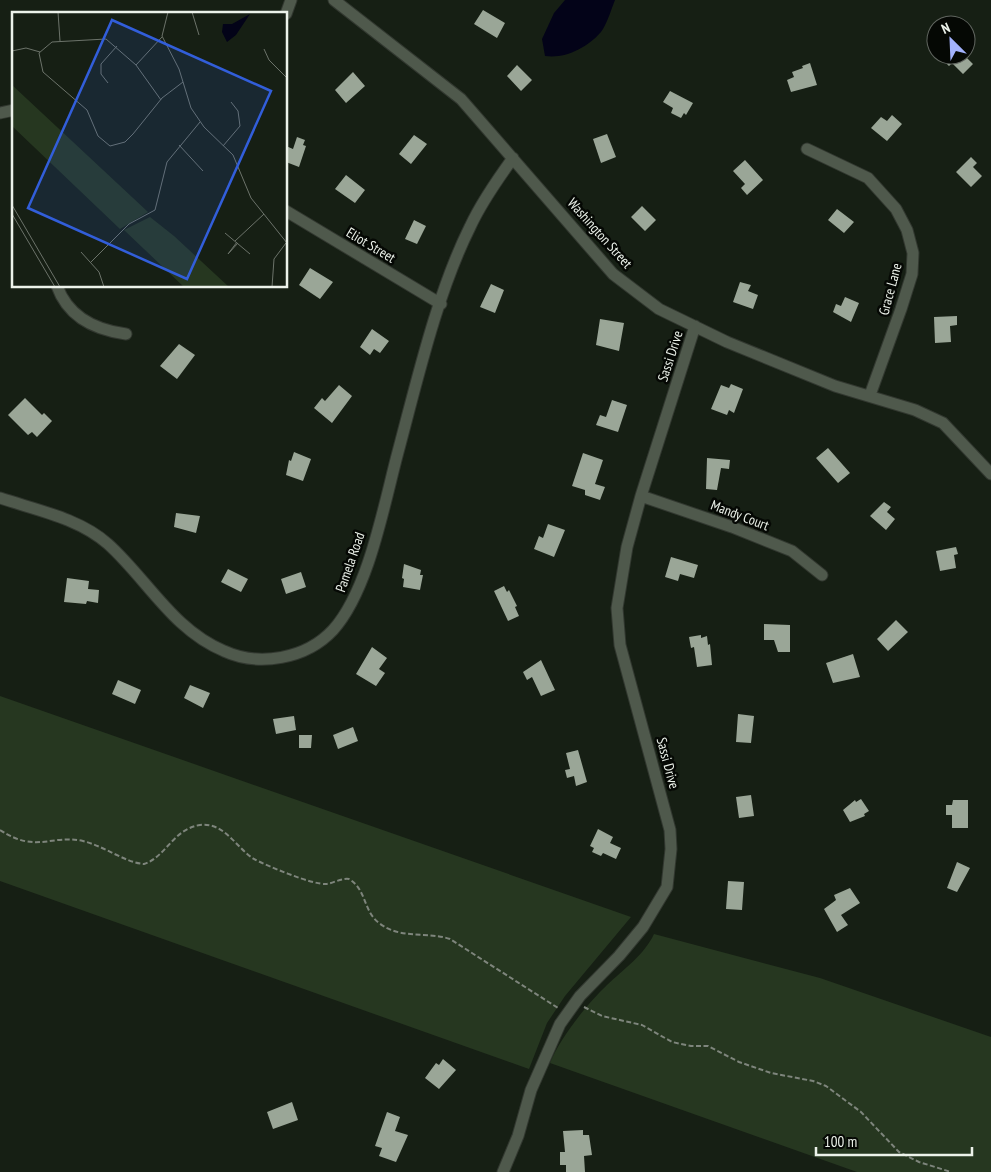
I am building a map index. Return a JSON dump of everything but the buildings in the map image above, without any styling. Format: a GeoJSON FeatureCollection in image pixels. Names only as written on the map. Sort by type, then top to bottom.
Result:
{"type":"FeatureCollection","features":[{"type":"Feature","properties":{"kind":"street"},"geometry":{"type":"LineString","coordinates":[[287,12],[291,0]]}},
{"type":"Feature","properties":{"kind":"street","name":"Washington Street"},"geometry":{"type":"LineString","coordinates":[[334,0],[461,99],[613,274],[659,309],[728,342],[836,386],[915,410],[943,423],[991,474]]}},
{"type":"Feature","properties":{"kind":"street","name":"Grace Lane"},"geometry":{"type":"LineString","coordinates":[[807,149],[868,178],[896,209],[907,230],[914,253],[912,274],[902,309],[870,395]]}},
{"type":"Feature","properties":{"kind":"street","name":"Pamela Road"},"geometry":{"type":"LineString","coordinates":[[0,498],[79,524],[107,543],[162,605],[198,637],[224,652],[256,660],[280,658],[312,647],[332,630],[353,602],[374,542],[441,304],[469,228],[513,158]]}},
{"type":"Feature","properties":{"kind":"street","name":"Eliot Street"},"geometry":{"type":"LineString","coordinates":[[288,212],[441,304]]}},
{"type":"Feature","properties":{"kind":"street"},"geometry":{"type":"LineString","coordinates":[[58,288],[68,306],[83,321],[104,331],[126,334]]}},
{"type":"Feature","properties":{"kind":"street","name":"Sassi Drive"},"geometry":{"type":"LineString","coordinates":[[503,1172],[518,1136],[531,1090],[553,1039],[566,1015],[643,927],[667,887],[670,868],[670,830],[620,645],[618,608],[622,576],[641,496],[695,326]]}},
{"type":"Feature","properties":{"kind":"street","name":"Mandy Court"},"geometry":{"type":"LineString","coordinates":[[641,496],[732,527],[792,551],[822,575]]}},
{"type":"Feature","properties":{"kind":"path"},"geometry":{"type":"LineString","coordinates":[[0,830],[18,840],[30,842],[80,840],[110,850],[132,862],[144,864],[186,830],[201,825],[215,827],[231,837],[242,849],[261,863],[317,883],[349,879],[363,894],[368,909],[380,924],[406,934],[436,934],[450,939],[566,1015]]}},
{"type":"Feature","properties":{"kind":"path"},"geometry":{"type":"LineString","coordinates":[[575,1003],[602,1016],[642,1025],[672,1042],[690,1046],[708,1046],[739,1062],[826,1086],[861,1112],[899,1152],[919,1162],[950,1172]]}},
{"type":"Feature","properties":{"kind":"green space"},"geometry":{"type":"Polygon","coordinates":[[[0,696],[631,917],[565,996],[547,1023],[529,1069],[0,881],[0,696]]]}},
{"type":"Feature","properties":{"kind":"green space"},"geometry":{"type":"Polygon","coordinates":[[[654,934],[820,978],[991,1037],[991,1172],[857,1172],[550,1063],[560,1043],[583,1011],[639,955],[654,934]]]}},
{"type":"Feature","properties":{"kind":"water"},"geometry":{"type":"Polygon","coordinates":[[[565,0],[615,0],[603,29],[589,43],[568,54],[545,56],[542,39],[554,13],[565,0]]]}}]}
